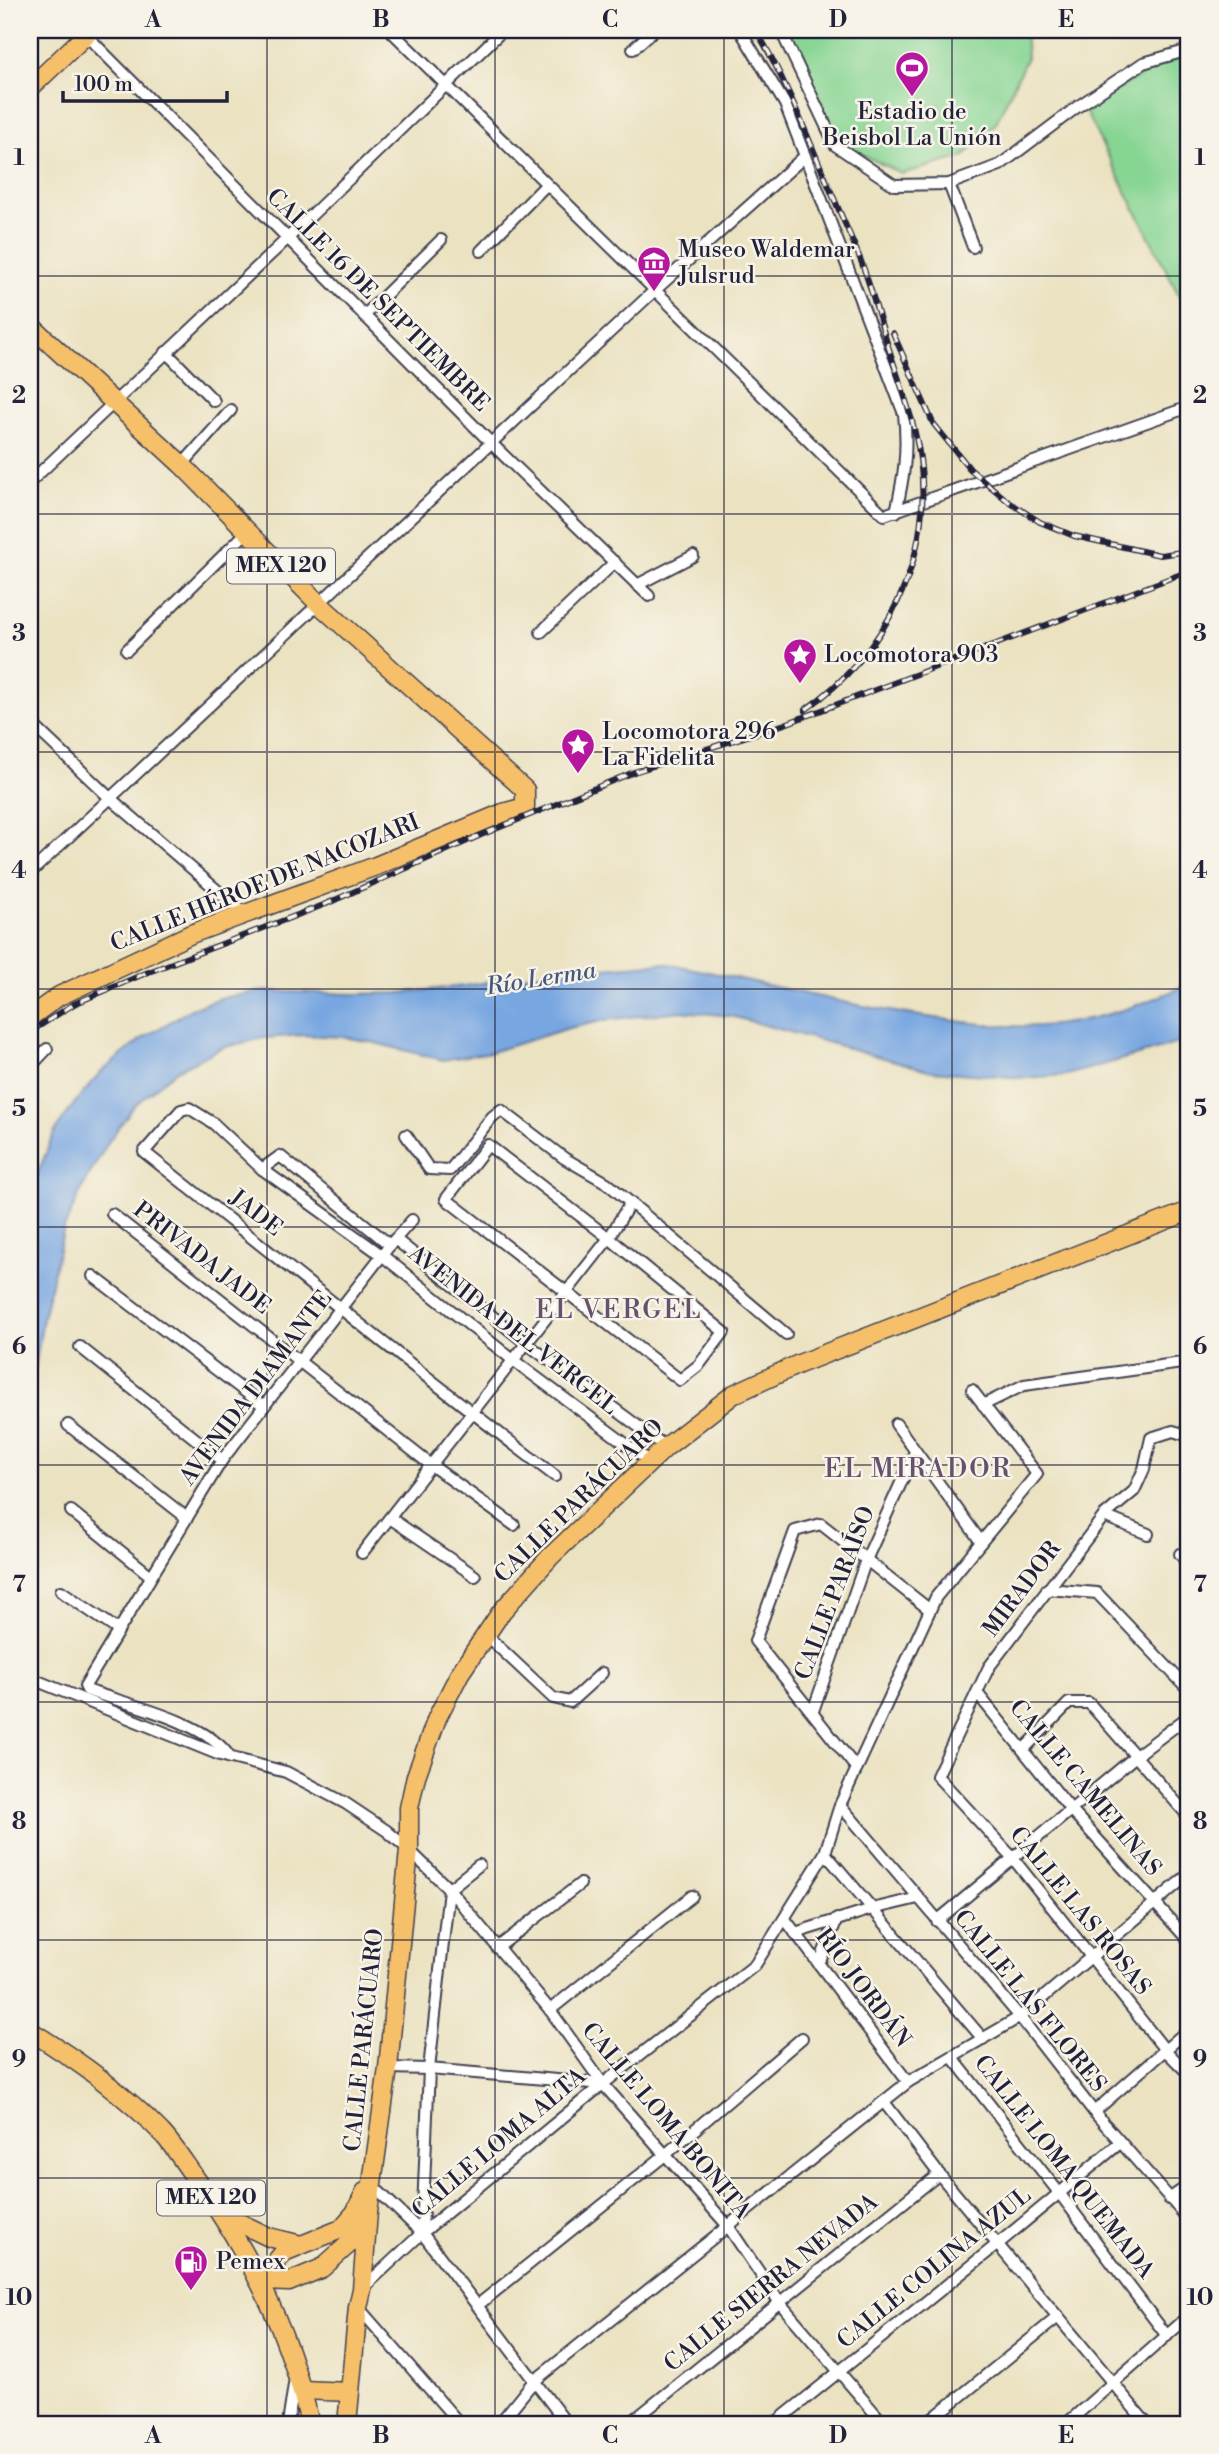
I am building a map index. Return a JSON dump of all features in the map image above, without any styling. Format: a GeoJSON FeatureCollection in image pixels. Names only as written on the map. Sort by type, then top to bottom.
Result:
{"type":"FeatureCollection","features":[{"type":"Feature","properties":{"kind":"main road"},"geometry":{"type":"LineString","coordinates":[[30,88],[86,31]]}},
{"type":"Feature","properties":{"kind":"main road","name":"MEX 120"},"geometry":{"type":"LineString","coordinates":[[30,325],[182,465],[318,603]]}},
{"type":"Feature","properties":{"kind":"main road","name":"CALLE HÉROE DE NACOZARI"},"geometry":{"type":"LineString","coordinates":[[30,1017],[59,996],[191,934],[247,916],[503,813],[526,807],[525,790],[318,603]]}},
{"type":"Feature","properties":{"kind":"main road","name":"CALLE PARÁCUARO"},"geometry":{"type":"LineString","coordinates":[[373,2180],[388,2068],[409,1850],[409,1808],[416,1776],[437,1718],[460,1674],[502,1611],[550,1557],[666,1447],[734,1394],[799,1364],[1189,1211]]}},
{"type":"Feature","properties":{"kind":"main road","name":"MEX 120"},"geometry":{"type":"LineString","coordinates":[[30,2031],[85,2068],[139,2111],[163,2134],[223,2215],[260,2281],[296,2369],[310,2424]]}},
{"type":"Feature","properties":{"kind":"main road"},"geometry":{"type":"LineString","coordinates":[[346,2424],[373,2180]]}},
{"type":"Feature","properties":{"kind":"main road"},"geometry":{"type":"LineString","coordinates":[[260,2281],[284,2252],[341,2229],[355,2213],[373,2180]]}},
{"type":"Feature","properties":{"kind":"main road"},"geometry":{"type":"LineString","coordinates":[[260,2281],[289,2282],[322,2268],[350,2243],[368,2212]]}},
{"type":"Feature","properties":{"kind":"main road"},"geometry":{"type":"LineString","coordinates":[[223,2215],[269,2237],[301,2245]]}},
{"type":"Feature","properties":{"kind":"main road"},"geometry":{"type":"LineString","coordinates":[[302,2390],[350,2392]]}},
{"type":"Feature","properties":{"kind":"street"},"geometry":{"type":"LineString","coordinates":[[390,30],[884,515],[1189,407]]}},
{"type":"Feature","properties":{"kind":"street"},"geometry":{"type":"LineString","coordinates":[[30,482],[503,30]]}},
{"type":"Feature","properties":{"kind":"street"},"geometry":{"type":"LineString","coordinates":[[633,49],[654,30]]}},
{"type":"Feature","properties":{"kind":"street"},"geometry":{"type":"LineString","coordinates":[[740,30],[785,104],[904,414],[907,444],[904,477],[895,512]]}},
{"type":"Feature","properties":{"kind":"street"},"geometry":{"type":"LineString","coordinates":[[784,30],[783,35],[835,145],[894,185],[949,184],[1000,164],[1077,107],[1143,63],[1189,50]]}},
{"type":"Feature","properties":{"kind":"street","name":"CALLE 16 DE SEPTIEMBRE"},"geometry":{"type":"LineString","coordinates":[[86,31],[364,316],[649,596]]}},
{"type":"Feature","properties":{"kind":"street"},"geometry":{"type":"LineString","coordinates":[[30,873],[654,291],[805,156]]}},
{"type":"Feature","properties":{"kind":"street"},"geometry":{"type":"LineString","coordinates":[[949,184],[973,247]]}},
{"type":"Feature","properties":{"kind":"street"},"geometry":{"type":"LineString","coordinates":[[481,251],[546,185]]}},
{"type":"Feature","properties":{"kind":"street"},"geometry":{"type":"LineString","coordinates":[[364,316],[440,240]]}},
{"type":"Feature","properties":{"kind":"street"},"geometry":{"type":"LineString","coordinates":[[166,352],[214,401]]}},
{"type":"Feature","properties":{"kind":"street"},"geometry":{"type":"LineString","coordinates":[[182,465],[231,410]]}},
{"type":"Feature","properties":{"kind":"street"},"geometry":{"type":"LineString","coordinates":[[127,650],[247,532]]}},
{"type":"Feature","properties":{"kind":"street"},"geometry":{"type":"LineString","coordinates":[[637,585],[693,556]]}},
{"type":"Feature","properties":{"kind":"street"},"geometry":{"type":"LineString","coordinates":[[541,632],[615,562]]}},
{"type":"Feature","properties":{"kind":"street"},"geometry":{"type":"LineString","coordinates":[[30,722],[110,797],[247,916]]}},
{"type":"Feature","properties":{"kind":"street"},"geometry":{"type":"LineString","coordinates":[[30,1067],[47,1049]]}},
{"type":"Feature","properties":{"kind":"street","name":"AVENIDA DEL VERGEL"},"geometry":{"type":"LineString","coordinates":[[144,1152],[181,1111],[189,1108],[213,1124],[262,1169],[383,1256],[513,1360],[650,1462]]}},
{"type":"Feature","properties":{"kind":"street"},"geometry":{"type":"LineString","coordinates":[[405,1135],[429,1169],[450,1170],[492,1117],[500,1111],[564,1158],[607,1183],[786,1334]]}},
{"type":"Feature","properties":{"kind":"street"},"geometry":{"type":"LineString","coordinates":[[488,1145],[609,1238],[723,1332],[699,1365],[681,1380],[446,1199],[488,1145]]}},
{"type":"Feature","properties":{"kind":"street","name":"JADE"},"geometry":{"type":"LineString","coordinates":[[144,1152],[471,1413],[555,1476]]}},
{"type":"Feature","properties":{"kind":"street","name":"AVENIDA DEL VERGEL"},"geometry":{"type":"LineString","coordinates":[[262,1169],[280,1156],[666,1447]]}},
{"type":"Feature","properties":{"kind":"street"},"geometry":{"type":"LineString","coordinates":[[362,1553],[609,1238],[630,1203]]}},
{"type":"Feature","properties":{"kind":"street","name":"PRIVADA JADE"},"geometry":{"type":"LineString","coordinates":[[112,1214],[431,1465],[514,1525]]}},
{"type":"Feature","properties":{"kind":"street","name":"AVENIDA DIAMANTE"},"geometry":{"type":"LineString","coordinates":[[225,1757],[226,1750],[198,1730],[163,1715],[87,1690],[85,1686],[222,1460],[412,1220]]}},
{"type":"Feature","properties":{"kind":"street"},"geometry":{"type":"LineString","coordinates":[[93,1276],[264,1406]]}},
{"type":"Feature","properties":{"kind":"street"},"geometry":{"type":"LineString","coordinates":[[80,1347],[222,1460]]}},
{"type":"Feature","properties":{"kind":"street"},"geometry":{"type":"LineString","coordinates":[[972,1390],[983,1405],[1024,1385],[1189,1362]]}},
{"type":"Feature","properties":{"kind":"street","name":"CALLE LOMA ALTA"},"geometry":{"type":"LineString","coordinates":[[362,2289],[422,2233],[603,2084],[755,1965],[825,1853],[840,1805],[936,1597],[1037,1474],[983,1405]]}},
{"type":"Feature","properties":{"kind":"street"},"geometry":{"type":"LineString","coordinates":[[896,1424],[981,1542]]}},
{"type":"Feature","properties":{"kind":"street"},"geometry":{"type":"LineString","coordinates":[[68,1425],[187,1517]]}},
{"type":"Feature","properties":{"kind":"street","name":"MIRADOR"},"geometry":{"type":"LineString","coordinates":[[937,1776],[989,1667],[1104,1516],[1134,1491],[1144,1469],[1151,1438],[1173,1431],[1189,1436]]}},
{"type":"Feature","properties":{"kind":"street","name":"CALLE PARAÍSO"},"geometry":{"type":"LineString","coordinates":[[813,1712],[866,1560],[915,1452]]}},
{"type":"Feature","properties":{"kind":"street"},"geometry":{"type":"LineString","coordinates":[[71,1511],[151,1576]]}},
{"type":"Feature","properties":{"kind":"street"},"geometry":{"type":"LineString","coordinates":[[1104,1516],[1148,1534]]}},
{"type":"Feature","properties":{"kind":"street"},"geometry":{"type":"LineString","coordinates":[[390,1518],[475,1576]]}},
{"type":"Feature","properties":{"kind":"street"},"geometry":{"type":"LineString","coordinates":[[857,1769],[755,1641],[795,1531],[821,1524],[930,1610]]}},
{"type":"Feature","properties":{"kind":"street"},"geometry":{"type":"LineString","coordinates":[[1181,1554],[1189,1564]]}},
{"type":"Feature","properties":{"kind":"street"},"geometry":{"type":"LineString","coordinates":[[1047,1588],[1097,1593],[1189,1690]]}},
{"type":"Feature","properties":{"kind":"street"},"geometry":{"type":"LineString","coordinates":[[61,1591],[118,1630]]}},
{"type":"Feature","properties":{"kind":"street"},"geometry":{"type":"LineString","coordinates":[[486,1635],[553,1698],[570,1702],[602,1673]]}},
{"type":"Feature","properties":{"kind":"street","name":"CALLE LOMA BONITA"},"geometry":{"type":"LineString","coordinates":[[30,1678],[225,1757],[286,1772],[345,1802],[409,1850],[449,1889],[550,2010],[603,2084],[728,2226],[780,2303],[884,2424]]}},
{"type":"Feature","properties":{"kind":"street","name":"CALLE CAMELINAS"},"geometry":{"type":"LineString","coordinates":[[976,1693],[1071,1810],[1189,1941]]}},
{"type":"Feature","properties":{"kind":"street"},"geometry":{"type":"LineString","coordinates":[[1024,1749],[1069,1703],[1089,1703],[1189,1817]]}},
{"type":"Feature","properties":{"kind":"street"},"geometry":{"type":"LineString","coordinates":[[937,1921],[1137,1755],[1189,1716]]}},
{"type":"Feature","properties":{"kind":"street","name":"CALLE LAS ROSAS"},"geometry":{"type":"LineString","coordinates":[[937,1776],[1012,1857],[1165,2050],[1189,2074]]}},
{"type":"Feature","properties":{"kind":"street","name":"CALLE LAS FLORES"},"geometry":{"type":"LineString","coordinates":[[840,1805],[1020,2017],[1120,2143],[1189,2220]]}},
{"type":"Feature","properties":{"kind":"street","name":"CALLE LOMA QUEMADA"},"geometry":{"type":"LineString","coordinates":[[825,1853],[983,2039]]}},
{"type":"Feature","properties":{"kind":"street"},"geometry":{"type":"LineString","coordinates":[[422,2233],[429,2069],[449,1889],[480,1865]]}},
{"type":"Feature","properties":{"kind":"street"},"geometry":{"type":"LineString","coordinates":[[499,2424],[533,2382],[908,2082],[1020,2017],[1189,1874]]}},
{"type":"Feature","properties":{"kind":"street"},"geometry":{"type":"LineString","coordinates":[[497,1948],[580,1884]]}},
{"type":"Feature","properties":{"kind":"street"},"geometry":{"type":"LineString","coordinates":[[550,2010],[692,1896]]}},
{"type":"Feature","properties":{"kind":"street"},"geometry":{"type":"LineString","coordinates":[[795,1933],[918,1898]]}},
{"type":"Feature","properties":{"kind":"street","name":"RÍO JORDÁN"},"geometry":{"type":"LineString","coordinates":[[785,1919],[908,2082]]}},
{"type":"Feature","properties":{"kind":"street"},"geometry":{"type":"LineString","coordinates":[[819,1964],[837,1919]]}},
{"type":"Feature","properties":{"kind":"street"},"geometry":{"type":"LineString","coordinates":[[1094,2112],[1189,2029]]}},
{"type":"Feature","properties":{"kind":"street"},"geometry":{"type":"LineString","coordinates":[[478,2305],[665,2155],[802,2038]]}},
{"type":"Feature","properties":{"kind":"street","name":"CALLE LOMA QUEMADA"},"geometry":{"type":"LineString","coordinates":[[952,2057],[1167,2336]]}},
{"type":"Feature","properties":{"kind":"street"},"geometry":{"type":"LineString","coordinates":[[388,2068],[603,2084]]}},
{"type":"Feature","properties":{"kind":"street"},"geometry":{"type":"LineString","coordinates":[[884,2102],[939,2174],[1147,2424]]}},
{"type":"Feature","properties":{"kind":"street","name":"CALLE COLINA AZUL"},"geometry":{"type":"LineString","coordinates":[[774,2424],[999,2244],[1120,2143]]}},
{"type":"Feature","properties":{"kind":"street","name":"CALLE SIERRA NEVADA"},"geometry":{"type":"LineString","coordinates":[[629,2424],[939,2174]]}},
{"type":"Feature","properties":{"kind":"street"},"geometry":{"type":"LineString","coordinates":[[373,2180],[422,2233],[567,2424]]}},
{"type":"Feature","properties":{"kind":"street"},"geometry":{"type":"LineString","coordinates":[[1169,2199],[1189,2185]]}},
{"type":"Feature","properties":{"kind":"street"},"geometry":{"type":"LineString","coordinates":[[358,2307],[460,2424]]}},
{"type":"Feature","properties":{"kind":"street"},"geometry":{"type":"LineString","coordinates":[[1066,2424],[1189,2316]]}},
{"type":"Feature","properties":{"kind":"street"},"geometry":{"type":"LineString","coordinates":[[926,2424],[1058,2317]]}},
{"type":"Feature","properties":{"kind":"street"},"geometry":{"type":"LineString","coordinates":[[288,2424],[296,2369]]}},
{"type":"Feature","properties":{"kind":"green space","name":"Estadio de Beisbol La Unión"},"geometry":{"type":"Polygon","coordinates":[[[786,30],[1025,30],[1027,57],[996,123],[963,157],[902,174],[840,144],[786,30]]]}},
{"type":"Feature","properties":{"kind":"green space"},"geometry":{"type":"Polygon","coordinates":[[[1189,53],[1189,315],[1084,109],[1155,67],[1189,53]]]}},
{"type":"Feature","properties":{"kind":"water","name":"Río Lerma"},"geometry":{"type":"Polygon","coordinates":[[[664,963],[901,1013],[1015,1026],[1060,1024],[1098,1017],[1135,1006],[1189,984],[1189,1038],[1067,1075],[1025,1078],[931,1071],[731,1016],[681,1011],[607,1020],[569,1028],[491,1052],[443,1060],[343,1037],[304,1035],[264,1038],[221,1048],[177,1070],[135,1105],[109,1141],[85,1182],[64,1228],[43,1318],[34,1375],[30,1463],[30,1192],[55,1131],[73,1105],[100,1073],[140,1040],[191,1009],[220,998],[263,991],[399,993],[465,986],[532,974],[664,963]]]}},
{"type":"Feature","properties":{"kind":"railway"},"geometry":{"type":"LineString","coordinates":[[756,30],[789,93],[861,261],[907,405],[920,459],[922,496],[919,532],[911,567],[898,601],[881,632],[859,661],[834,687],[805,710]]}},
{"type":"Feature","properties":{"kind":"railway"},"geometry":{"type":"LineString","coordinates":[[893,333],[933,423],[970,469],[1009,502],[1040,522],[1074,536],[1160,555],[1189,551]]}},
{"type":"Feature","properties":{"kind":"railway"},"geometry":{"type":"LineString","coordinates":[[30,1032],[74,1004],[146,973],[326,904],[481,835],[634,772],[785,724],[1189,571]]}},
{"type":"Feature","properties":{"kind":"place","name":"Estadio de Beisbol La Unión"},"geometry":{"type":"Point","coordinates":[912,98]}},
{"type":"Feature","properties":{"kind":"place","name":"Museo Waldemar Julsrud"},"geometry":{"type":"Point","coordinates":[654,293]}},
{"type":"Feature","properties":{"kind":"place","name":"Locomotora 903"},"geometry":{"type":"Point","coordinates":[800,685]}},
{"type":"Feature","properties":{"kind":"place","name":"Locomotora 296 La Fidelita"},"geometry":{"type":"Point","coordinates":[578,775]}},
{"type":"Feature","properties":{"kind":"place","name":"Pemex"},"geometry":{"type":"Point","coordinates":[191,2292]}},
{"type":"Feature","properties":{"kind":"district","name":"EL VERGEL"},"geometry":{"type":"Point","coordinates":[619,1310]}},
{"type":"Feature","properties":{"kind":"district","name":"EL MIRADOR"},"geometry":{"type":"Point","coordinates":[918,1469]}}]}
